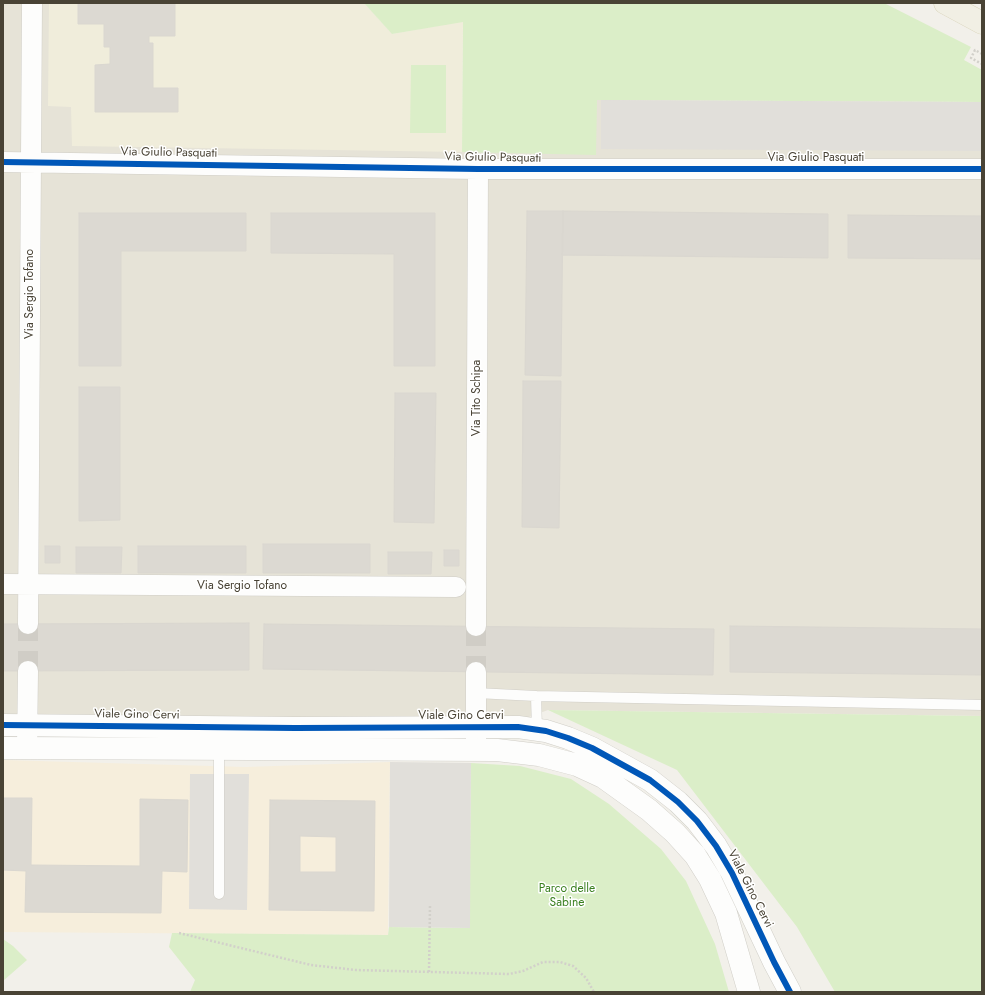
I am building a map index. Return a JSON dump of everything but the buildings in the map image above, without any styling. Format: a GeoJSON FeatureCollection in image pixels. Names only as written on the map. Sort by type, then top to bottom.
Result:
{"type":"FeatureCollection","features":[{"type":"Feature","properties":{"kind":"main road"},"geometry":{"type":"LineString","coordinates":[[945,3],[982,23]]}},
{"type":"Feature","properties":{"kind":"street","name":"Via Sergio Tofano"},"geometry":{"type":"LineString","coordinates":[[28,624],[32,3]]}},
{"type":"Feature","properties":{"kind":"street","name":"Via Giulio Pasquati"},"geometry":{"type":"LineString","coordinates":[[3,162],[478,169],[982,169]]}},
{"type":"Feature","properties":{"kind":"street","name":"Via Tito Schipa"},"geometry":{"type":"LineString","coordinates":[[476,626],[478,169]]}},
{"type":"Feature","properties":{"kind":"street","name":"Via Sergio Tofano"},"geometry":{"type":"LineString","coordinates":[[3,584],[456,587]]}},
{"type":"Feature","properties":{"kind":"street"},"geometry":{"type":"LineString","coordinates":[[27,748],[28,670]]}},
{"type":"Feature","properties":{"kind":"street"},"geometry":{"type":"LineString","coordinates":[[476,672],[476,750]]}},
{"type":"Feature","properties":{"kind":"street","name":"Viale Gino Cervi"},"geometry":{"type":"LineString","coordinates":[[3,725],[295,728],[518,726],[537,729],[581,743],[650,780],[692,815],[711,839],[728,865],[774,962],[790,992]]}},
{"type":"Feature","properties":{"kind":"street"},"geometry":{"type":"LineString","coordinates":[[3,748],[476,750],[527,753],[577,765],[596,773],[619,787],[666,825],[695,856],[713,885],[729,924],[749,992]]}},
{"type":"Feature","properties":{"kind":"lane"},"geometry":{"type":"LineString","coordinates":[[476,693],[536,696],[982,705]]}},
{"type":"Feature","properties":{"kind":"lane"},"geometry":{"type":"LineString","coordinates":[[536,696],[537,729]]}},
{"type":"Feature","properties":{"kind":"lane"},"geometry":{"type":"LineString","coordinates":[[219,749],[219,894]]}},
{"type":"Feature","properties":{"kind":"path"},"geometry":{"type":"LineString","coordinates":[[982,54],[976,50],[971,58],[982,64]]}},
{"type":"Feature","properties":{"kind":"path"},"geometry":{"type":"LineString","coordinates":[[429,972],[430,905]]}},
{"type":"Feature","properties":{"kind":"path"},"geometry":{"type":"LineString","coordinates":[[179,933],[311,965],[356,970],[509,974],[523,971],[544,962],[560,962],[573,966],[586,978],[594,992]]}},
{"type":"Feature","properties":{"kind":"shaded area"},"geometry":{"type":"Polygon","coordinates":[[[3,3],[364,3],[392,34],[462,151],[596,100],[982,102],[982,716],[548,710],[521,720],[3,716],[3,3]]]}},
{"type":"Feature","properties":{"kind":"shaded area"},"geometry":{"type":"Polygon","coordinates":[[[49,3],[364,3],[392,34],[463,21],[462,152],[72,146],[71,107],[48,106],[49,3]]]}},
{"type":"Feature","properties":{"kind":"shaded area"},"geometry":{"type":"Polygon","coordinates":[[[601,100],[982,102],[982,151],[601,149],[601,100]]]}},
{"type":"Feature","properties":{"kind":"shaded area"},"geometry":{"type":"Polygon","coordinates":[[[3,760],[246,767],[390,762],[388,935],[3,932],[3,760]]]}},
{"type":"Feature","properties":{"kind":"shaded area"},"geometry":{"type":"Polygon","coordinates":[[[390,762],[471,763],[470,928],[389,927],[390,762]]]}},
{"type":"Feature","properties":{"kind":"shaded area"},"geometry":{"type":"Polygon","coordinates":[[[190,774],[249,774],[247,910],[189,909],[190,774]]]}},
{"type":"Feature","properties":{"kind":"green space"},"geometry":{"type":"Polygon","coordinates":[[[364,3],[884,3],[971,47],[964,60],[982,70],[982,102],[597,100],[596,155],[462,152],[463,22],[392,34],[364,3]]]}},
{"type":"Feature","properties":{"kind":"green space"},"geometry":{"type":"Polygon","coordinates":[[[411,65],[446,65],[446,133],[410,133],[411,65]]]}},
{"type":"Feature","properties":{"kind":"green space"},"geometry":{"type":"Polygon","coordinates":[[[548,710],[982,716],[982,992],[835,992],[797,927],[677,770],[548,710]]]}},
{"type":"Feature","properties":{"kind":"green space","name":"Parco delle Sabine"},"geometry":{"type":"Polygon","coordinates":[[[471,763],[520,766],[571,779],[609,804],[661,849],[686,881],[715,944],[729,992],[190,992],[195,980],[169,947],[172,933],[388,935],[389,927],[469,928],[471,763]]]}},
{"type":"Feature","properties":{"kind":"green space"},"geometry":{"type":"Polygon","coordinates":[[[3,939],[13,946],[27,960],[3,981],[3,939]]]}},
{"type":"Feature","properties":{"kind":"tunnel"},"geometry":{"type":"LineString","coordinates":[[28,624],[28,671]]}},
{"type":"Feature","properties":{"kind":"tunnel"},"geometry":{"type":"LineString","coordinates":[[476,626],[476,672]]}},
{"type":"Feature","properties":{"kind":"cycle path"},"geometry":{"type":"LineString","coordinates":[[3,162],[478,169],[982,169]]}},
{"type":"Feature","properties":{"kind":"cycle path"},"geometry":{"type":"LineString","coordinates":[[3,725],[295,728],[518,727],[546,731],[568,738],[592,748],[650,780],[678,802],[697,821],[716,846],[732,873],[774,962],[790,992]]}}]}
